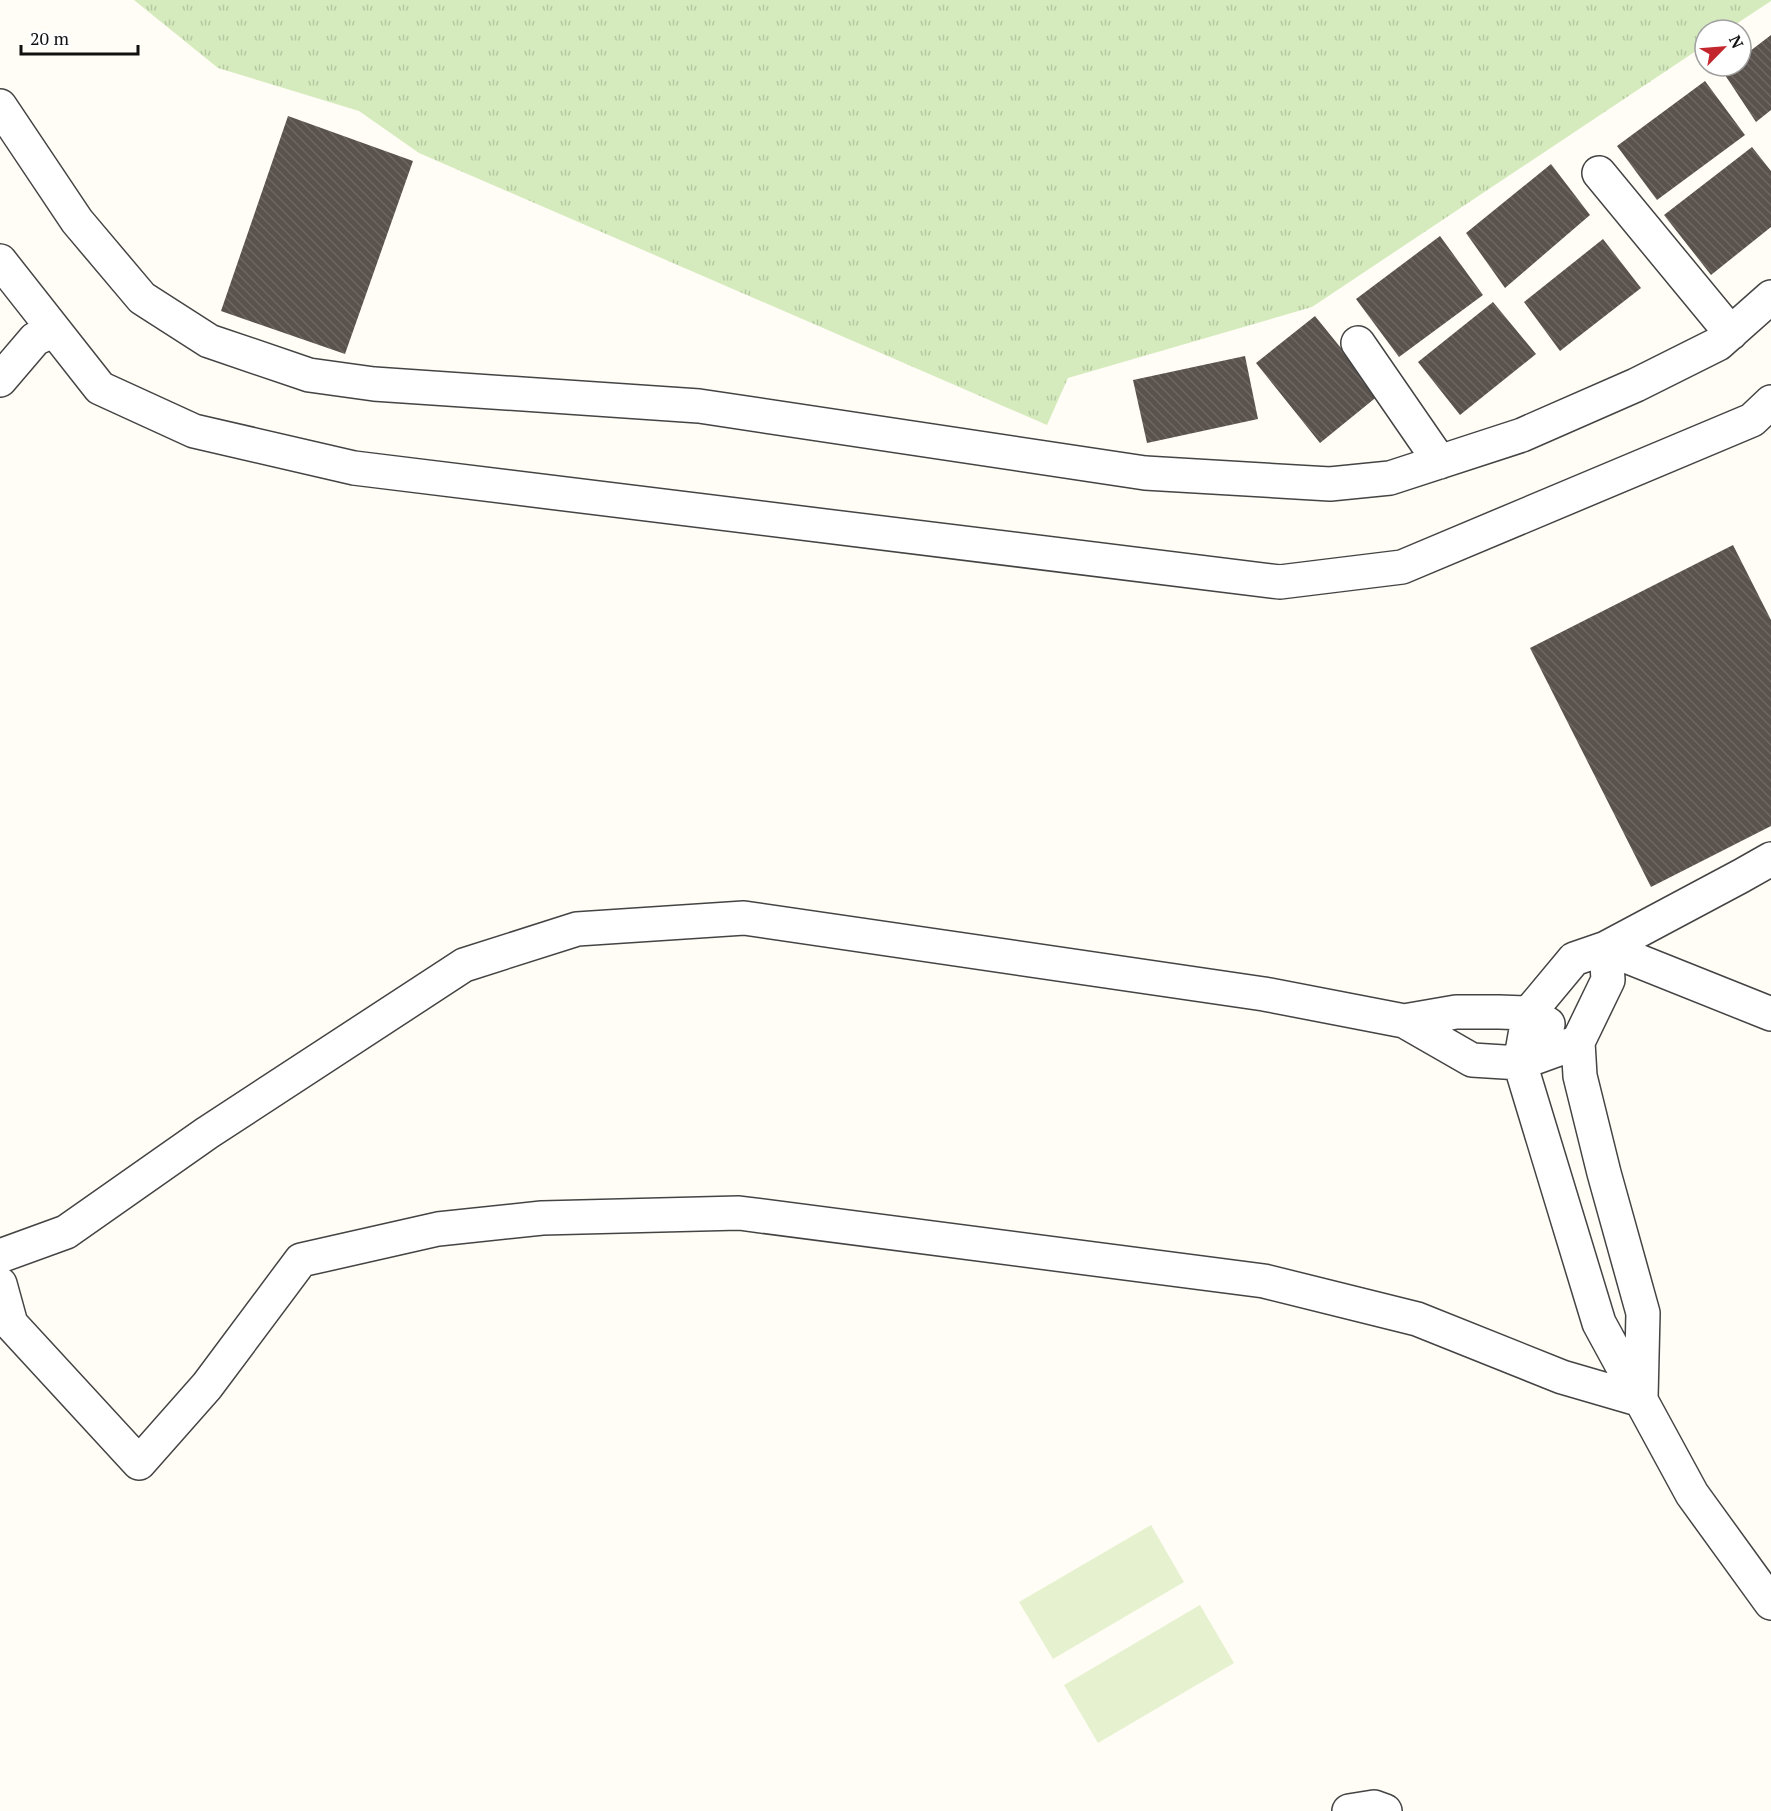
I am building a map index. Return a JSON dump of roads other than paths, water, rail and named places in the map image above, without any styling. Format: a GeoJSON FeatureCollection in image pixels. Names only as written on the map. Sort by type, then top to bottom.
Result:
{"type":"FeatureCollection","features":[{"type":"Feature","properties":{"kind":"street"},"geometry":{"type":"LineString","coordinates":[[0,106],[77,221],[142,298],[209,341],[309,375],[374,384],[699,406],[1145,473],[1330,484],[1390,478],[1522,435],[1636,385],[1718,344],[1771,297]]}},
{"type":"Feature","properties":{"kind":"street"},"geometry":{"type":"LineString","coordinates":[[1599,173],[1731,333]]}},
{"type":"Feature","properties":{"kind":"street"},"geometry":{"type":"LineString","coordinates":[[0,261],[100,388],[194,430],[354,468],[1280,582],[1402,567],[1752,420],[1771,402]]}},
{"type":"Feature","properties":{"kind":"street"},"geometry":{"type":"LineString","coordinates":[[0,380],[35,339],[54,330]]}},
{"type":"Feature","properties":{"kind":"street"},"geometry":{"type":"LineString","coordinates":[[1358,343],[1440,462]]}},
{"type":"Feature","properties":{"kind":"street"},"geometry":{"type":"LineString","coordinates":[[1771,859],[1606,948],[1574,959],[1529,1013],[1520,1063],[1599,1323],[1692,1494],[1771,1603]]}},
{"type":"Feature","properties":{"kind":"street"},"geometry":{"type":"LineString","coordinates":[[0,1256],[66,1232],[207,1133],[464,965],[578,929],[744,918],[1264,994],[1404,1021],[1472,1060],[1520,1063],[1578,1042]]}},
{"type":"Feature","properties":{"kind":"street"},"geometry":{"type":"LineString","coordinates":[[1606,948],[1771,1014]]}},
{"type":"Feature","properties":{"kind":"street"},"geometry":{"type":"LineString","coordinates":[[1606,948],[1608,980],[1578,1042],[1580,1076],[1601,1163],[1643,1313],[1641,1400]]}},
{"type":"Feature","properties":{"kind":"street"},"geometry":{"type":"LineString","coordinates":[[1404,1021],[1456,1012],[1529,1013],[1578,1042]]}},
{"type":"Feature","properties":{"kind":"street"},"geometry":{"type":"LineString","coordinates":[[0,1284],[11,1324],[139,1463],[207,1386],[301,1260],[438,1229],[542,1218],[739,1213],[1264,1281],[1417,1319],[1562,1377],[1641,1400]]}},
{"type":"Feature","properties":{"kind":"street"},"geometry":{"type":"LineString","coordinates":[[1349,1811],[1374,1806],[1385,1811]]}}]}
